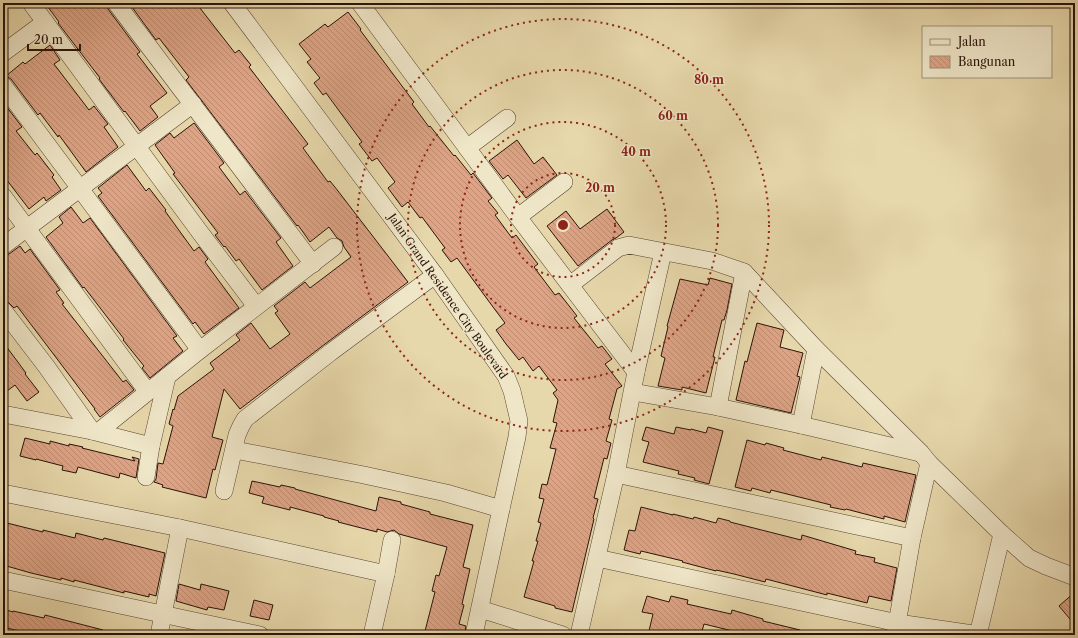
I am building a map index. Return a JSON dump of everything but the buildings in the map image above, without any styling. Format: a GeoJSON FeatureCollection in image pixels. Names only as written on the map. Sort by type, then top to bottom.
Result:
{"type":"FeatureCollection","features":[{"type":"Feature","properties":{"kind":"street"},"geometry":{"type":"LineString","coordinates":[[31,3],[256,306]]}},
{"type":"Feature","properties":{"kind":"street"},"geometry":{"type":"LineString","coordinates":[[116,3],[313,264]]}},
{"type":"Feature","properties":{"kind":"street","name":"Jalan Grand Residence City Boulevard"},"geometry":{"type":"LineString","coordinates":[[232,3],[435,275],[506,376],[512,391],[519,421],[517,437],[474,635]]}},
{"type":"Feature","properties":{"kind":"street"},"geometry":{"type":"LineString","coordinates":[[360,3],[518,217],[636,372]]}},
{"type":"Feature","properties":{"kind":"street"},"geometry":{"type":"LineString","coordinates":[[3,53],[45,22]]}},
{"type":"Feature","properties":{"kind":"street"},"geometry":{"type":"LineString","coordinates":[[3,85],[200,350]]}},
{"type":"Feature","properties":{"kind":"street"},"geometry":{"type":"LineString","coordinates":[[3,246],[193,104]]}},
{"type":"Feature","properties":{"kind":"street"},"geometry":{"type":"LineString","coordinates":[[467,148],[507,118]]}},
{"type":"Feature","properties":{"kind":"street"},"geometry":{"type":"LineString","coordinates":[[518,217],[564,182]]}},
{"type":"Feature","properties":{"kind":"street"},"geometry":{"type":"LineString","coordinates":[[3,196],[147,391]]}},
{"type":"Feature","properties":{"kind":"street"},"geometry":{"type":"LineString","coordinates":[[570,285],[618,248],[625,246],[634,246],[712,261],[744,272],[816,349],[1002,534],[1029,558],[1075,577]]}},
{"type":"Feature","properties":{"kind":"street"},"geometry":{"type":"LineString","coordinates":[[95,431],[334,247]]}},
{"type":"Feature","properties":{"kind":"street"},"geometry":{"type":"LineString","coordinates":[[579,635],[616,474],[636,372],[663,252]]}},
{"type":"Feature","properties":{"kind":"street"},"geometry":{"type":"LineString","coordinates":[[718,407],[744,272]]}},
{"type":"Feature","properties":{"kind":"street"},"geometry":{"type":"LineString","coordinates":[[224,491],[241,426],[245,419],[331,352],[435,275]]}},
{"type":"Feature","properties":{"kind":"street"},"geometry":{"type":"LineString","coordinates":[[3,310],[95,431]]}},
{"type":"Feature","properties":{"kind":"street"},"geometry":{"type":"LineString","coordinates":[[801,425],[816,349]]}},
{"type":"Feature","properties":{"kind":"street"},"geometry":{"type":"LineString","coordinates":[[146,477],[151,446],[167,377]]}},
{"type":"Feature","properties":{"kind":"street"},"geometry":{"type":"LineString","coordinates":[[633,392],[718,407],[801,425],[925,458]]}},
{"type":"Feature","properties":{"kind":"street"},"geometry":{"type":"LineString","coordinates":[[3,414],[95,431],[151,446]]}},
{"type":"Feature","properties":{"kind":"street"},"geometry":{"type":"LineString","coordinates":[[235,450],[364,475],[446,493],[501,509]]}},
{"type":"Feature","properties":{"kind":"street"},"geometry":{"type":"LineString","coordinates":[[896,629],[925,458]]}},
{"type":"Feature","properties":{"kind":"street"},"geometry":{"type":"LineString","coordinates":[[616,474],[912,538]]}},
{"type":"Feature","properties":{"kind":"street"},"geometry":{"type":"LineString","coordinates":[[3,493],[180,528],[386,574]]}},
{"type":"Feature","properties":{"kind":"street"},"geometry":{"type":"LineString","coordinates":[[159,635],[180,528]]}},
{"type":"Feature","properties":{"kind":"street"},"geometry":{"type":"LineString","coordinates":[[597,558],[896,629],[979,635],[1002,534]]}},
{"type":"Feature","properties":{"kind":"street"},"geometry":{"type":"LineString","coordinates":[[372,635],[392,540]]}},
{"type":"Feature","properties":{"kind":"street"},"geometry":{"type":"LineString","coordinates":[[3,580],[260,635]]}},
{"type":"Feature","properties":{"kind":"street"},"geometry":{"type":"LineString","coordinates":[[480,609],[563,635]]}}]}
